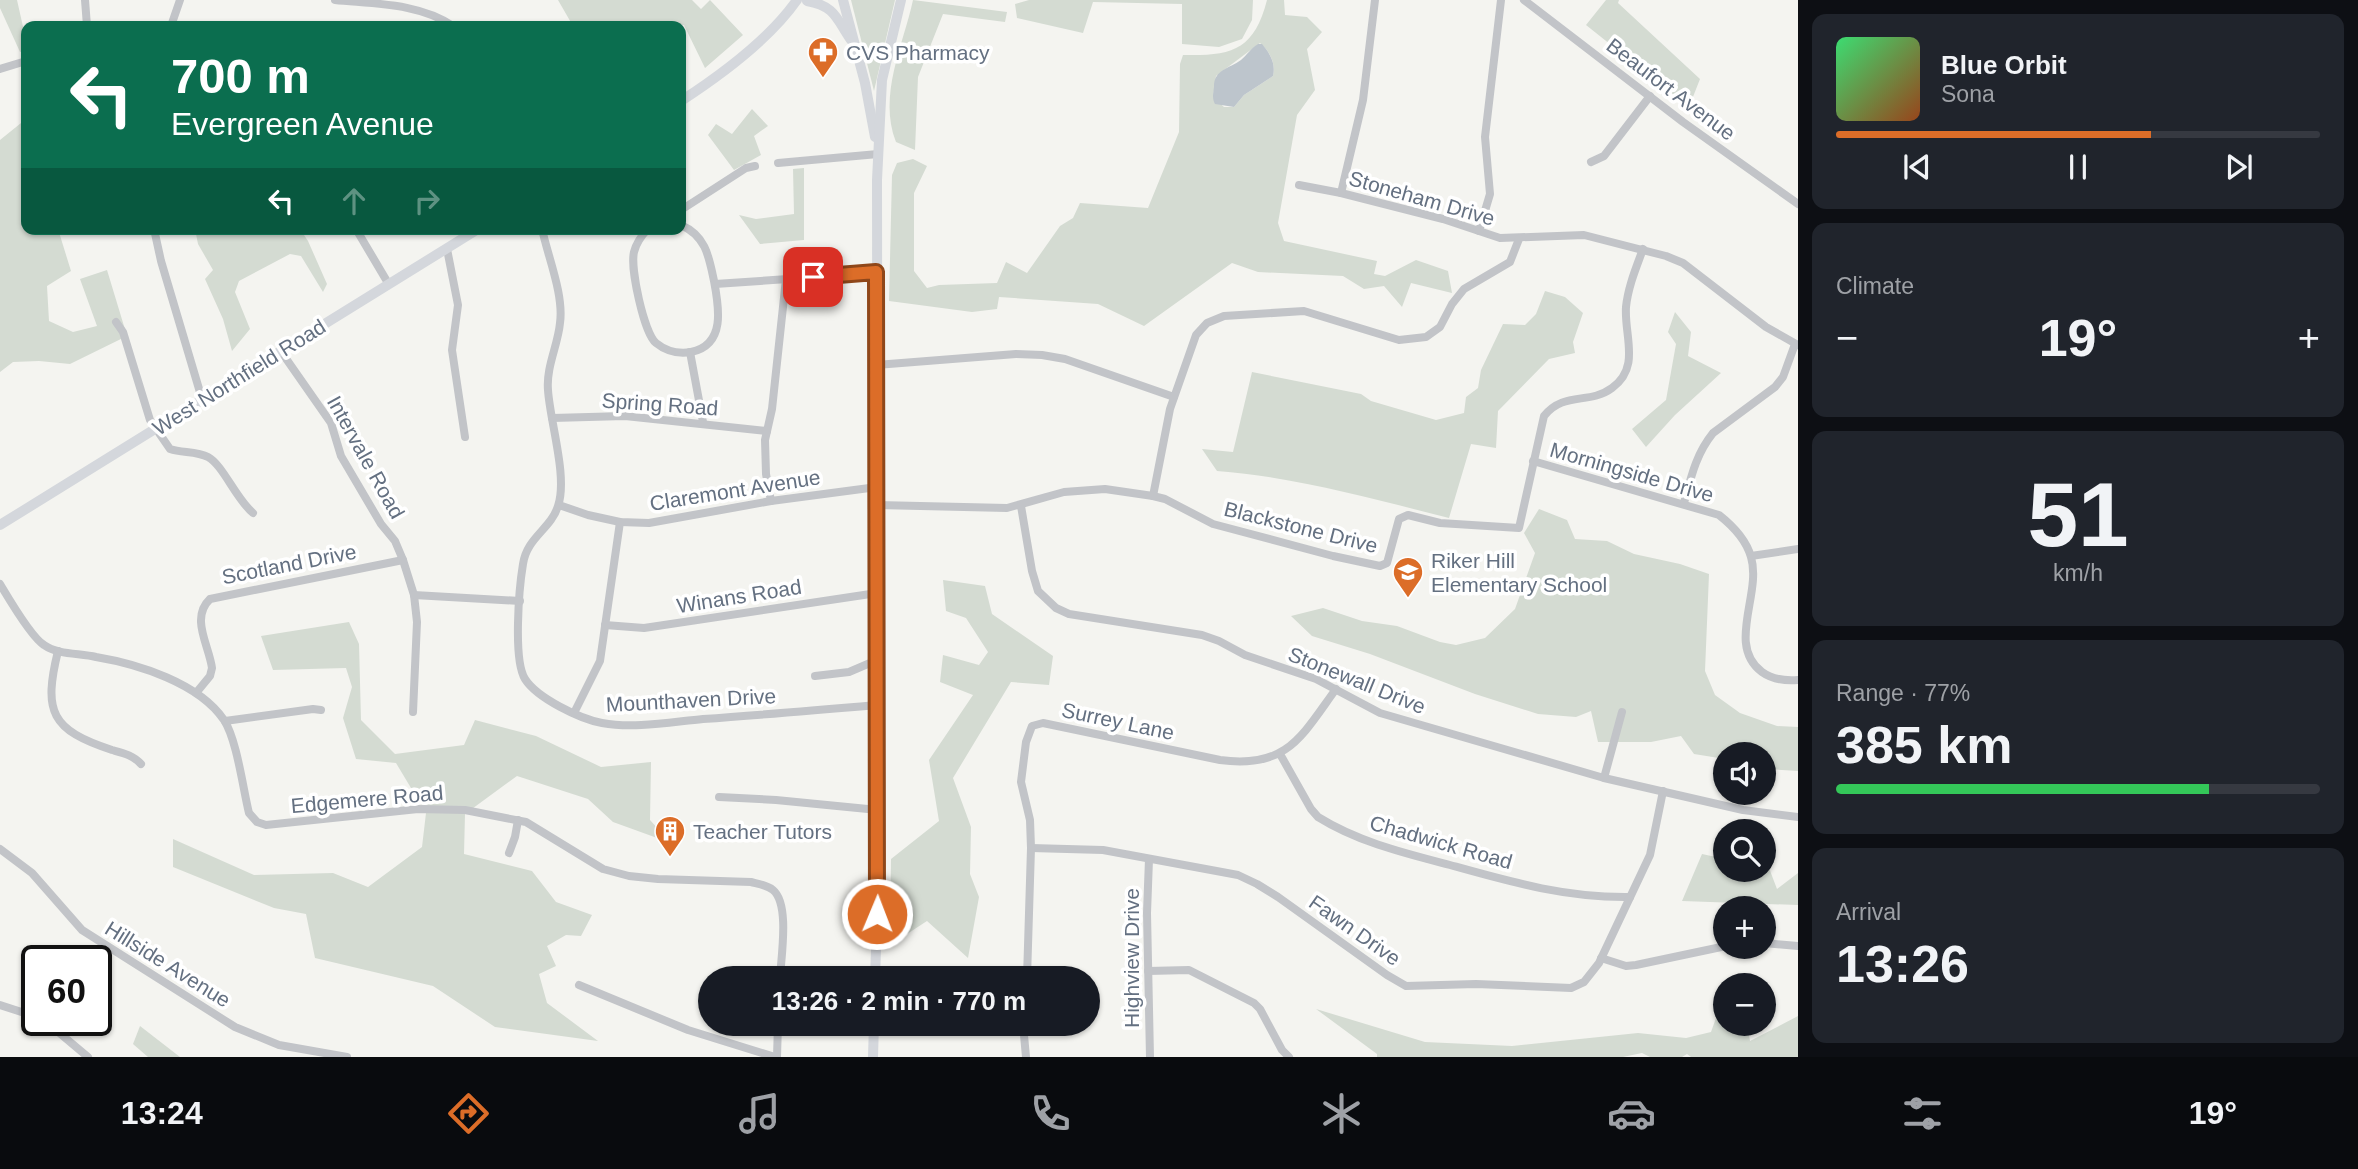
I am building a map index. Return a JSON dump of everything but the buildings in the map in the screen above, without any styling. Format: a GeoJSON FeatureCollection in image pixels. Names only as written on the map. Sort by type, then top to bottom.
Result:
{"type":"FeatureCollection","features":[{"type":"Feature","properties":{"kind":"main road"},"geometry":{"type":"LineString","coordinates":[[686,98],[737,60],[790,10],[805,0],[832,10],[855,47]]}},
{"type":"Feature","properties":{"kind":"main road"},"geometry":{"type":"LineString","coordinates":[[843,0],[865,83],[878,155]]}},
{"type":"Feature","properties":{"kind":"main road"},"geometry":{"type":"LineString","coordinates":[[875,966],[878,810],[878,155],[882,80],[901,0]]}},
{"type":"Feature","properties":{"kind":"main road","name":"West Northfield Road"},"geometry":{"type":"LineString","coordinates":[[0,525],[469,235]]}},
{"type":"Feature","properties":{"kind":"main road"},"geometry":{"type":"LineString","coordinates":[[873,1057],[874,1036]]}},
{"type":"Feature","properties":{"kind":"street"},"geometry":{"type":"LineString","coordinates":[[85,0],[87,21]]}},
{"type":"Feature","properties":{"kind":"street"},"geometry":{"type":"LineString","coordinates":[[173,21],[180,0]]}},
{"type":"Feature","properties":{"kind":"street"},"geometry":{"type":"LineString","coordinates":[[335,0],[410,8],[444,21]]}},
{"type":"Feature","properties":{"kind":"street"},"geometry":{"type":"LineString","coordinates":[[1341,193],[1363,100],[1375,0]]}},
{"type":"Feature","properties":{"kind":"street"},"geometry":{"type":"LineString","coordinates":[[1479,231],[1490,194],[1485,137],[1501,0]]}},
{"type":"Feature","properties":{"kind":"street","name":"Beaufort Avenue"},"geometry":{"type":"LineString","coordinates":[[1524,0],[1798,204]]}},
{"type":"Feature","properties":{"kind":"street"},"geometry":{"type":"LineString","coordinates":[[0,69],[21,63]]}},
{"type":"Feature","properties":{"kind":"street"},"geometry":{"type":"LineString","coordinates":[[1591,162],[1604,156],[1650,96]]}},
{"type":"Feature","properties":{"kind":"street"},"geometry":{"type":"LineString","coordinates":[[778,163],[878,155]]}},
{"type":"Feature","properties":{"kind":"street"},"geometry":{"type":"LineString","coordinates":[[686,207],[746,168],[755,166]]}},
{"type":"Feature","properties":{"kind":"street","name":"Stoneham Drive"},"geometry":{"type":"LineString","coordinates":[[1299,185],[1443,219],[1500,238],[1584,234],[1643,249],[1683,263],[1766,327],[1797,345]]}},
{"type":"Feature","properties":{"kind":"street"},"geometry":{"type":"LineString","coordinates":[[644,235],[634,250],[633,264],[649,335],[656,343],[674,353],[690,352],[705,347],[717,331],[720,316],[705,244],[696,233],[686,228]]}},
{"type":"Feature","properties":{"kind":"street"},"geometry":{"type":"LineString","coordinates":[[155,235],[202,399]]}},
{"type":"Feature","properties":{"kind":"street"},"geometry":{"type":"LineString","coordinates":[[360,235],[388,283]]}},
{"type":"Feature","properties":{"kind":"street"},"geometry":{"type":"LineString","coordinates":[[543,235],[561,311],[548,388],[561,482],[559,505]]}},
{"type":"Feature","properties":{"kind":"street"},"geometry":{"type":"LineString","coordinates":[[1153,496],[1163,436],[1174,397],[1196,335],[1207,323],[1216,318],[1304,311],[1399,340],[1426,337],[1440,327],[1451,304],[1464,289],[1510,262],[1519,239]]}},
{"type":"Feature","properties":{"kind":"street"},"geometry":{"type":"LineString","coordinates":[[447,249],[458,304],[452,349],[465,438]]}},
{"type":"Feature","properties":{"kind":"street","name":"Blackstone Drive"},"geometry":{"type":"LineString","coordinates":[[877,505],[1007,508],[1064,492],[1105,489],[1165,499],[1213,524],[1380,566],[1387,563],[1399,519],[1408,515],[1440,523],[1519,528],[1541,423],[1553,407],[1565,400],[1605,393],[1616,386],[1625,375],[1631,352],[1626,306],[1643,249]]}},
{"type":"Feature","properties":{"kind":"street"},"geometry":{"type":"LineString","coordinates":[[715,284],[876,272]]}},
{"type":"Feature","properties":{"kind":"street"},"geometry":{"type":"LineString","coordinates":[[771,502],[766,474],[765,440],[772,409],[786,279]]}},
{"type":"Feature","properties":{"kind":"street"},"geometry":{"type":"LineString","coordinates":[[116,322],[123,332],[154,429],[170,449],[200,454],[213,460],[244,506],[253,513]]}},
{"type":"Feature","properties":{"kind":"street"},"geometry":{"type":"LineString","coordinates":[[1684,503],[1693,467],[1706,442],[1713,433],[1776,387],[1797,345]]}},
{"type":"Feature","properties":{"kind":"street","name":"Intervale Road"},"geometry":{"type":"LineString","coordinates":[[280,350],[331,423],[341,456],[380,524],[395,541],[403,560],[414,595],[417,622],[413,712]]}},
{"type":"Feature","properties":{"kind":"street"},"geometry":{"type":"LineString","coordinates":[[690,352],[703,422]]}},
{"type":"Feature","properties":{"kind":"street"},"geometry":{"type":"LineString","coordinates":[[876,365],[1016,354],[1042,355],[1065,359],[1174,397]]}},
{"type":"Feature","properties":{"kind":"street","name":"Spring Road"},"geometry":{"type":"LineString","coordinates":[[552,418],[625,415],[766,431]]}},
{"type":"Feature","properties":{"kind":"street","name":"Morningside Drive"},"geometry":{"type":"LineString","coordinates":[[1533,461],[1718,514],[1739,534],[1751,556]]}},
{"type":"Feature","properties":{"kind":"street","name":"Claremont Avenue"},"geometry":{"type":"LineString","coordinates":[[559,505],[620,522],[665,521],[877,487]]}},
{"type":"Feature","properties":{"kind":"street","name":"Mounthaven Drive"},"geometry":{"type":"LineString","coordinates":[[559,505],[531,540],[525,554],[518,652],[521,672],[538,693],[599,723],[627,724],[877,705]]}},
{"type":"Feature","properties":{"kind":"street","name":"Stonewall Drive"},"geometry":{"type":"LineString","coordinates":[[1021,506],[1038,591],[1056,608],[1069,614],[1202,635],[1245,655],[1316,679],[1380,713],[1604,778],[1743,810],[1798,817]]}},
{"type":"Feature","properties":{"kind":"street"},"geometry":{"type":"LineString","coordinates":[[574,713],[596,670],[620,522]]}},
{"type":"Feature","properties":{"kind":"street"},"geometry":{"type":"LineString","coordinates":[[1798,549],[1751,556],[1752,598],[1745,637],[1747,650],[1755,666],[1765,674],[1781,680],[1798,680]]}},
{"type":"Feature","properties":{"kind":"street","name":"Scotland Drive"},"geometry":{"type":"LineString","coordinates":[[195,693],[210,676],[212,668],[201,624],[203,606],[214,597],[403,560]]}},
{"type":"Feature","properties":{"kind":"street"},"geometry":{"type":"LineString","coordinates":[[1,589],[38,641],[49,648],[100,657],[171,679],[195,693],[225,721],[321,710]]}},
{"type":"Feature","properties":{"kind":"street","name":"Winans Road"},"geometry":{"type":"LineString","coordinates":[[605,625],[644,628],[877,593]]}},
{"type":"Feature","properties":{"kind":"street"},"geometry":{"type":"LineString","coordinates":[[414,595],[520,601]]}},
{"type":"Feature","properties":{"kind":"street"},"geometry":{"type":"LineString","coordinates":[[58,651],[50,690],[52,707],[60,722],[78,737],[132,756],[141,764]]}},
{"type":"Feature","properties":{"kind":"street"},"geometry":{"type":"LineString","coordinates":[[815,676],[849,672],[877,660]]}},
{"type":"Feature","properties":{"kind":"street"},"geometry":{"type":"LineString","coordinates":[[1280,754],[1310,726],[1336,689]]}},
{"type":"Feature","properties":{"kind":"street"},"geometry":{"type":"LineString","coordinates":[[1604,778],[1622,712]]}},
{"type":"Feature","properties":{"kind":"street","name":"Edgemere Road"},"geometry":{"type":"LineString","coordinates":[[225,721],[249,813],[261,824],[418,809],[465,810],[518,820],[542,831],[570,851],[603,869],[629,876],[751,882],[774,891],[781,901],[781,966]]}},
{"type":"Feature","properties":{"kind":"street","name":"Surrey Lane"},"geometry":{"type":"LineString","coordinates":[[1027,966],[1031,848],[1030,820],[1021,782],[1029,730],[1037,723],[1232,761],[1256,761],[1280,754]]}},
{"type":"Feature","properties":{"kind":"street","name":"Chadwick Road"},"geometry":{"type":"LineString","coordinates":[[1280,754],[1318,817],[1382,847],[1549,891],[1630,897]]}},
{"type":"Feature","properties":{"kind":"street","name":"Fawn Drive"},"geometry":{"type":"LineString","coordinates":[[1031,848],[1103,850],[1237,875],[1257,884],[1406,986],[1476,984],[1571,988],[1591,975],[1650,855],[1663,791]]}},
{"type":"Feature","properties":{"kind":"street"},"geometry":{"type":"LineString","coordinates":[[719,797],[878,810]]}},
{"type":"Feature","properties":{"kind":"street"},"geometry":{"type":"LineString","coordinates":[[509,853],[516,837],[518,820]]}},
{"type":"Feature","properties":{"kind":"street","name":"Hillside Avenue"},"geometry":{"type":"LineString","coordinates":[[0,849],[32,873],[82,930],[235,1027],[288,1047],[347,1057]]}},
{"type":"Feature","properties":{"kind":"street","name":"Highview Drive"},"geometry":{"type":"LineString","coordinates":[[1149,859],[1150,1057]]}},
{"type":"Feature","properties":{"kind":"street"},"geometry":{"type":"LineString","coordinates":[[1776,944],[1798,946]]}},
{"type":"Feature","properties":{"kind":"street"},"geometry":{"type":"LineString","coordinates":[[1601,958],[1636,965],[1713,949]]}},
{"type":"Feature","properties":{"kind":"street"},"geometry":{"type":"LineString","coordinates":[[1148,971],[1189,970],[1254,1003],[1289,1057]]}},
{"type":"Feature","properties":{"kind":"street"},"geometry":{"type":"LineString","coordinates":[[579,985],[688,1030],[776,1057],[777,1036]]}},
{"type":"Feature","properties":{"kind":"street"},"geometry":{"type":"LineString","coordinates":[[0,1004],[21,1011]]}},
{"type":"Feature","properties":{"kind":"street"},"geometry":{"type":"LineString","coordinates":[[60,1036],[77,1053],[88,1057]]}},
{"type":"Feature","properties":{"kind":"street"},"geometry":{"type":"LineString","coordinates":[[1024,1036],[1026,1057]]}},
{"type":"Feature","properties":{"kind":"street"},"geometry":{"type":"LineString","coordinates":[[287,1057],[288,1047]]}},
{"type":"Feature","properties":{"kind":"shaded area"},"geometry":{"type":"Polygon","coordinates":[[[0,0],[17,0],[22,21],[21,52],[20,52],[0,8],[0,0]]]}},
{"type":"Feature","properties":{"kind":"shaded area"},"geometry":{"type":"Polygon","coordinates":[[[558,0],[692,0],[701,9],[710,0],[743,35],[705,68],[686,29],[686,21],[570,21],[558,0]]]}},
{"type":"Feature","properties":{"kind":"shaded area"},"geometry":{"type":"Polygon","coordinates":[[[851,0],[895,0],[874,91],[851,0]]]}},
{"type":"Feature","properties":{"kind":"shaded area"},"geometry":{"type":"Polygon","coordinates":[[[913,0],[1007,12],[1005,22],[943,14],[918,77],[915,150],[896,142],[890,106],[894,71],[913,0]]]}},
{"type":"Feature","properties":{"kind":"shaded area"},"geometry":{"type":"Polygon","coordinates":[[[1029,0],[1253,0],[1252,20],[1242,39],[1219,47],[1182,44],[1182,4],[1093,2],[1083,33],[1017,18],[1015,4],[1029,0]]]}},
{"type":"Feature","properties":{"kind":"shaded area"},"geometry":{"type":"Polygon","coordinates":[[[1267,0],[1284,0],[1285,15],[1307,17],[1322,32],[1307,49],[1315,90],[1297,115],[1278,223],[1284,241],[1377,261],[1374,274],[1385,276],[1416,260],[1448,271],[1452,293],[1411,283],[1402,307],[1384,286],[1364,289],[1343,276],[1258,272],[1232,263],[1144,326],[1098,304],[999,297],[997,309],[972,312],[889,301],[892,175],[897,163],[913,159],[927,166],[914,193],[914,271],[927,288],[939,285],[997,283],[1006,262],[1027,273],[1060,226],[1073,218],[1080,203],[1148,208],[1179,132],[1180,64],[1183,55],[1215,54],[1238,47],[1255,30],[1267,0]],[[1260,43],[1216,76],[1213,97],[1224,107],[1234,107],[1244,95],[1273,76],[1273,62],[1260,43]]]}},
{"type":"Feature","properties":{"kind":"shaded area"},"geometry":{"type":"Polygon","coordinates":[[[1606,0],[1619,0],[1618,3],[1700,79],[1689,107],[1586,25],[1606,0]]]}},
{"type":"Feature","properties":{"kind":"shaded area"},"geometry":{"type":"Polygon","coordinates":[[[1258,44],[1262,44],[1270,55],[1274,67],[1273,76],[1244,95],[1234,107],[1215,104],[1213,94],[1219,73],[1241,60],[1258,44]]]}},
{"type":"Feature","properties":{"kind":"shaded area"},"geometry":{"type":"Polygon","coordinates":[[[752,109],[768,126],[754,136],[761,155],[734,170],[708,135],[716,124],[732,134],[752,109]]]}},
{"type":"Feature","properties":{"kind":"shaded area"},"geometry":{"type":"Polygon","coordinates":[[[21,123],[21,235],[60,235],[71,271],[47,286],[49,321],[73,332],[97,326],[80,279],[107,270],[127,336],[70,364],[13,362],[0,372],[0,140],[21,123]]]}},
{"type":"Feature","properties":{"kind":"shaded area"},"geometry":{"type":"Polygon","coordinates":[[[804,168],[804,240],[760,244],[739,215],[756,219],[794,214],[793,169],[804,168]]]}},
{"type":"Feature","properties":{"kind":"shaded area"},"geometry":{"type":"Polygon","coordinates":[[[196,235],[304,235],[327,284],[323,292],[301,256],[290,254],[239,281],[235,292],[250,329],[232,351],[223,319],[205,279],[213,270],[198,244],[196,235]]]}},
{"type":"Feature","properties":{"kind":"shaded area"},"geometry":{"type":"Polygon","coordinates":[[[1545,291],[1565,297],[1583,313],[1573,342],[1575,353],[1549,359],[1498,411],[1496,448],[1471,444],[1449,518],[1305,483],[1217,471],[1202,449],[1233,452],[1252,372],[1361,394],[1371,401],[1436,420],[1464,413],[1466,397],[1478,388],[1481,370],[1503,324],[1525,325],[1536,314],[1545,291]]]}},
{"type":"Feature","properties":{"kind":"shaded area"},"geometry":{"type":"Polygon","coordinates":[[[1675,312],[1691,332],[1688,356],[1721,373],[1675,415],[1646,447],[1632,429],[1666,400],[1676,344],[1668,332],[1675,312]]]}},
{"type":"Feature","properties":{"kind":"shaded area"},"geometry":{"type":"Polygon","coordinates":[[[1539,509],[1567,520],[1575,539],[1607,541],[1634,554],[1680,564],[1709,574],[1705,671],[1715,695],[1740,713],[1777,726],[1798,727],[1798,771],[1776,770],[1776,742],[1713,742],[1713,757],[1694,754],[1681,736],[1651,742],[1598,742],[1591,711],[1576,717],[1538,714],[1312,636],[1291,616],[1323,608],[1362,621],[1397,626],[1456,645],[1485,638],[1515,609],[1535,553],[1524,533],[1539,509]]]}},
{"type":"Feature","properties":{"kind":"shaded area"},"geometry":{"type":"Polygon","coordinates":[[[943,580],[985,586],[992,614],[1053,656],[1049,685],[1011,682],[953,778],[971,827],[970,874],[979,897],[968,958],[927,921],[904,936],[890,937],[891,859],[939,821],[929,760],[973,695],[940,682],[943,655],[979,665],[988,652],[966,618],[946,611],[943,580]]]}},
{"type":"Feature","properties":{"kind":"shaded area"},"geometry":{"type":"Polygon","coordinates":[[[349,622],[359,644],[361,720],[395,754],[464,745],[475,720],[536,736],[601,767],[651,762],[650,820],[671,843],[613,822],[588,799],[517,776],[465,814],[464,854],[532,871],[556,902],[592,915],[581,936],[566,935],[547,946],[556,966],[539,974],[547,1003],[598,1041],[495,1027],[433,986],[315,958],[306,914],[274,908],[173,867],[173,839],[254,875],[333,873],[368,887],[422,847],[426,813],[396,763],[356,759],[343,718],[352,687],[346,668],[273,670],[261,636],[349,622]]]}},
{"type":"Feature","properties":{"kind":"shaded area"},"geometry":{"type":"Polygon","coordinates":[[[1702,854],[1713,856],[1713,882],[1774,882],[1777,889],[1798,873],[1798,905],[1776,904],[1776,896],[1713,896],[1713,902],[1682,901],[1702,854]]]}},
{"type":"Feature","properties":{"kind":"shaded area"},"geometry":{"type":"Polygon","coordinates":[[[1316,1009],[1425,1042],[1512,1046],[1638,1033],[1686,1038],[1711,1032],[1713,1026],[1713,1036],[1749,1036],[1750,1041],[1760,1036],[1776,1036],[1776,1027],[1798,1016],[1798,1057],[1691,1057],[1687,1054],[1682,1057],[1650,1057],[1642,1053],[1623,1057],[1377,1057],[1377,1054],[1316,1009]]]}},
{"type":"Feature","properties":{"kind":"shaded area"},"geometry":{"type":"Polygon","coordinates":[[[140,1026],[180,1057],[148,1057],[133,1044],[140,1026]]]}},
{"type":"Feature","properties":{"kind":"place","name":"CVS Pharmacy"},"geometry":{"type":"Point","coordinates":[823,79]}},
{"type":"Feature","properties":{"kind":"place","name":"Riker Hill Elementary School"},"geometry":{"type":"Point","coordinates":[1408,599]}},
{"type":"Feature","properties":{"kind":"place","name":"Teacher Tutors"},"geometry":{"type":"Point","coordinates":[670,858]}},
{"type":"Feature","properties":{"kind":"route"},"geometry":{"type":"LineString","coordinates":[[813,277],[876,272],[877,914]]}}]}
